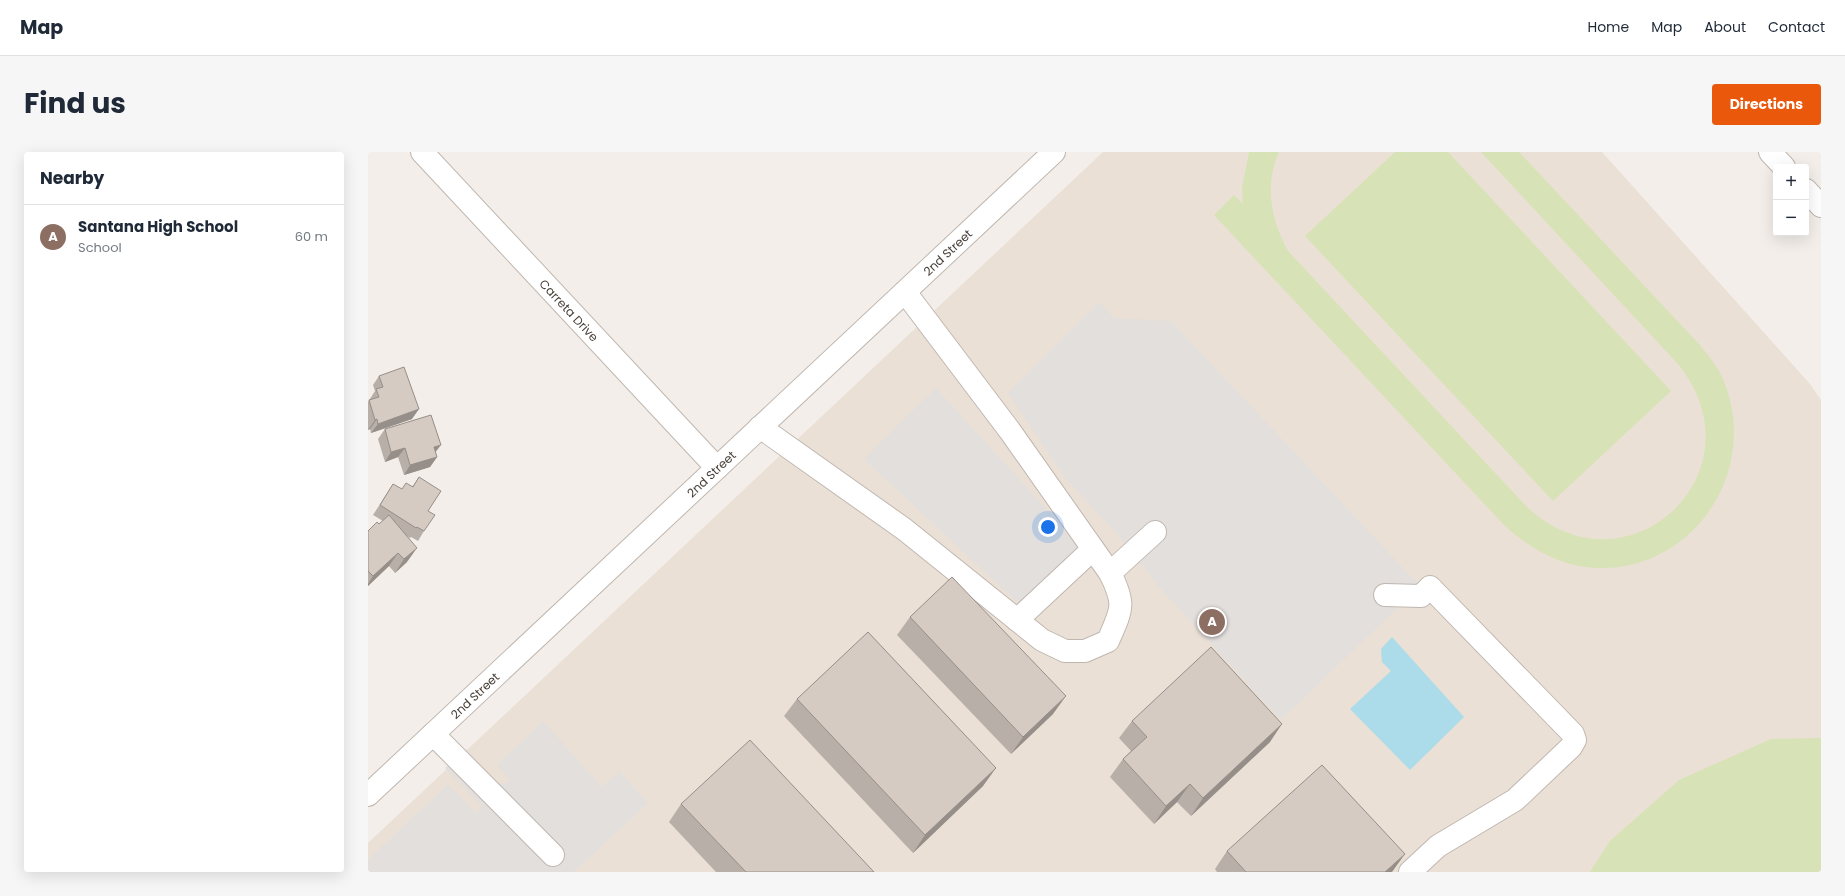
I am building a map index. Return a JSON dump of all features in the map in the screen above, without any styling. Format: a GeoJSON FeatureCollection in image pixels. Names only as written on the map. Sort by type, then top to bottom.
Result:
{"type":"FeatureCollection","features":[{"type":"Feature","properties":{"kind":"street","name":"Carreta Drive"},"geometry":{"type":"LineString","coordinates":[[422,152],[717,468]]}},
{"type":"Feature","properties":{"kind":"street","name":"2nd Street"},"geometry":{"type":"LineString","coordinates":[[368,795],[1054,152]]}},
{"type":"Feature","properties":{"kind":"street"},"geometry":{"type":"LineString","coordinates":[[1770,152],[1781,164]]}},
{"type":"Feature","properties":{"kind":"street"},"geometry":{"type":"LineString","coordinates":[[1809,193],[1821,206]]}},
{"type":"Feature","properties":{"kind":"street"},"geometry":{"type":"LineString","coordinates":[[760,427],[904,529],[1042,640],[1065,651],[1084,651],[1108,640],[1121,612],[1120,592],[1110,573],[1010,431],[905,292]]}},
{"type":"Feature","properties":{"kind":"street"},"geometry":{"type":"LineString","coordinates":[[1110,573],[1155,532]]}},
{"type":"Feature","properties":{"kind":"street"},"geometry":{"type":"LineString","coordinates":[[1017,620],[1093,549]]}},
{"type":"Feature","properties":{"kind":"street"},"geometry":{"type":"LineString","coordinates":[[1385,595],[1421,596],[1430,587],[1573,734],[1575,740],[1571,747],[1516,800],[1438,846],[1410,872]]}},
{"type":"Feature","properties":{"kind":"street"},"geometry":{"type":"LineString","coordinates":[[433,734],[553,855]]}},
{"type":"Feature","properties":{"kind":"shaded area"},"geometry":{"type":"Polygon","coordinates":[[[1103,152],[1602,152],[1810,384],[1821,400],[1821,872],[368,872],[368,843],[1103,152]]]}},
{"type":"Feature","properties":{"kind":"shaded area"},"geometry":{"type":"Polygon","coordinates":[[[1099,302],[1114,318],[1171,321],[1420,586],[1281,720],[1160,588],[1118,535],[1066,479],[1008,393],[1099,302]]]}},
{"type":"Feature","properties":{"kind":"shaded area"},"geometry":{"type":"Polygon","coordinates":[[[936,388],[1083,549],[1022,607],[864,459],[936,388]]]}},
{"type":"Feature","properties":{"kind":"shaded area"},"geometry":{"type":"Polygon","coordinates":[[[543,721],[602,787],[619,771],[648,803],[574,872],[368,872],[368,860],[448,784],[476,813],[482,806],[445,768],[465,749],[496,783],[507,784],[509,779],[497,765],[543,721]]]}},
{"type":"Feature","properties":{"kind":"green space"},"geometry":{"type":"Polygon","coordinates":[[[1249,152],[1279,152],[1274,164],[1272,177],[1272,202],[1277,227],[1288,251],[1526,506],[1565,532],[1604,539],[1641,532],[1672,512],[1695,482],[1705,446],[1701,405],[1678,364],[1481,152],[1519,152],[1699,344],[1721,374],[1733,413],[1733,447],[1726,479],[1711,508],[1690,533],[1663,552],[1632,564],[1597,568],[1584,567],[1547,555],[1525,542],[1505,526],[1214,215],[1234,195],[1243,204],[1242,188],[1249,152]]]}},
{"type":"Feature","properties":{"kind":"green space"},"geometry":{"type":"Polygon","coordinates":[[[1395,152],[1448,152],[1671,391],[1553,501],[1305,236],[1395,152]]]}},
{"type":"Feature","properties":{"kind":"green space"},"geometry":{"type":"Polygon","coordinates":[[[1821,738],[1821,872],[1590,872],[1610,841],[1679,780],[1771,739],[1821,738]]]}},
{"type":"Feature","properties":{"kind":"water"},"geometry":{"type":"Polygon","coordinates":[[[1392,637],[1464,717],[1410,770],[1350,709],[1391,671],[1382,662],[1381,649],[1392,637]]]}},
{"type":"Feature","properties":{"kind":"building"},"geometry":{"type":"Polygon","coordinates":[[[404,367],[419,409],[378,424],[377,419],[375,420],[369,400],[379,397],[376,389],[383,387],[379,376],[404,367]]]}},
{"type":"Feature","properties":{"kind":"building"},"geometry":{"type":"Polygon","coordinates":[[[431,415],[441,445],[434,447],[437,457],[410,465],[405,448],[391,452],[385,429],[431,415]]]}},
{"type":"Feature","properties":{"kind":"building"},"geometry":{"type":"Polygon","coordinates":[[[419,477],[441,491],[428,511],[435,515],[424,531],[417,527],[416,528],[380,505],[393,484],[402,489],[406,483],[413,487],[419,477]]]}},
{"type":"Feature","properties":{"kind":"building"},"geometry":{"type":"Polygon","coordinates":[[[389,515],[417,548],[404,559],[398,553],[373,576],[368,571],[368,531],[377,522],[379,524],[389,515]]]}},
{"type":"Feature","properties":{"kind":"building"},"geometry":{"type":"Polygon","coordinates":[[[952,577],[1066,696],[1023,737],[910,617],[952,577]]]}},
{"type":"Feature","properties":{"kind":"building"},"geometry":{"type":"Polygon","coordinates":[[[868,632],[996,768],[925,835],[797,699],[868,632]]]}},
{"type":"Feature","properties":{"kind":"building"},"geometry":{"type":"Polygon","coordinates":[[[1211,647],[1282,724],[1203,798],[1190,784],[1166,806],[1123,759],[1147,737],[1132,721],[1211,647]]]}},
{"type":"Feature","properties":{"kind":"building"},"geometry":{"type":"Polygon","coordinates":[[[750,740],[874,872],[746,872],[681,804],[750,740]]]}},
{"type":"Feature","properties":{"kind":"building"},"geometry":{"type":"Polygon","coordinates":[[[1322,765],[1405,854],[1385,872],[1246,872],[1227,851],[1322,765]]]}},
{"type":"Feature","properties":{"kind":"place","name":"Santana High School"},"geometry":{"type":"Point","coordinates":[1212,622]}}]}
